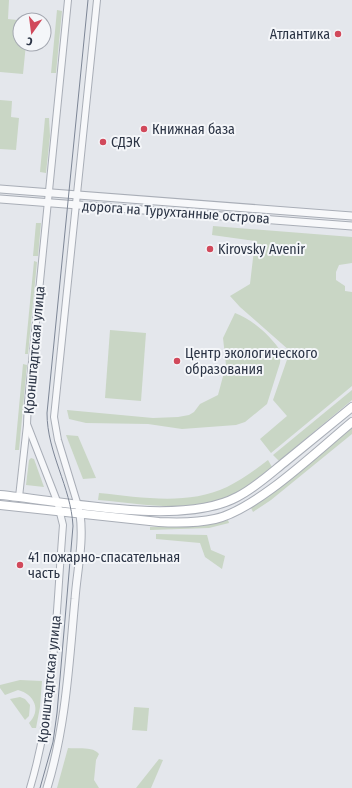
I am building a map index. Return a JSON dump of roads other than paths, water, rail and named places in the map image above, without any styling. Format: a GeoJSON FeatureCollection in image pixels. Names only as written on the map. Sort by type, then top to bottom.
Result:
{"type":"FeatureCollection","features":[{"type":"Feature","properties":{"kind":"main road"},"geometry":{"type":"LineString","coordinates":[[0,495],[78,504],[178,512],[222,504],[238,497],[256,485],[352,407]]}},
{"type":"Feature","properties":{"kind":"main road"},"geometry":{"type":"LineString","coordinates":[[0,505],[180,523],[201,522],[235,512],[262,494],[352,422]]}},
{"type":"Feature","properties":{"kind":"street","name":"Кронштадтская улица"},"geometry":{"type":"LineString","coordinates":[[30,788],[41,748],[48,708],[63,525],[57,501],[27,424],[47,203],[68,0]]}},
{"type":"Feature","properties":{"kind":"street","name":"Кронштадтская улица"},"geometry":{"type":"LineString","coordinates":[[47,788],[62,726],[82,527],[78,504],[58,440],[54,417],[97,0]]}},
{"type":"Feature","properties":{"kind":"street","name":"дорога на Турухтанные острова"},"geometry":{"type":"LineString","coordinates":[[0,189],[352,216]]}},
{"type":"Feature","properties":{"kind":"street","name":"дорога на Турухтанные острова"},"geometry":{"type":"LineString","coordinates":[[0,199],[352,226]]}},
{"type":"Feature","properties":{"kind":"street"},"geometry":{"type":"LineString","coordinates":[[19,497],[27,424]]}},
{"type":"Feature","properties":{"kind":"tram line"},"geometry":{"type":"LineString","coordinates":[[40,788],[53,742],[57,713],[73,526],[68,498],[51,442],[47,413],[88,0]]}},
{"type":"Feature","properties":{"kind":"place","name":"Атлантика"},"geometry":{"type":"Point","coordinates":[338,34]}},
{"type":"Feature","properties":{"kind":"place","name":"Книжная база"},"geometry":{"type":"Point","coordinates":[144,129]}},
{"type":"Feature","properties":{"kind":"place","name":"СДЭК"},"geometry":{"type":"Point","coordinates":[103,142]}},
{"type":"Feature","properties":{"kind":"place","name":"Kirovsky Avenir"},"geometry":{"type":"Point","coordinates":[210,249]}},
{"type":"Feature","properties":{"kind":"place","name":"Центр экологического образования"},"geometry":{"type":"Point","coordinates":[177,361]}},
{"type":"Feature","properties":{"kind":"place","name":"41 пожарно-спасательная часть"},"geometry":{"type":"Point","coordinates":[20,565]}}]}
